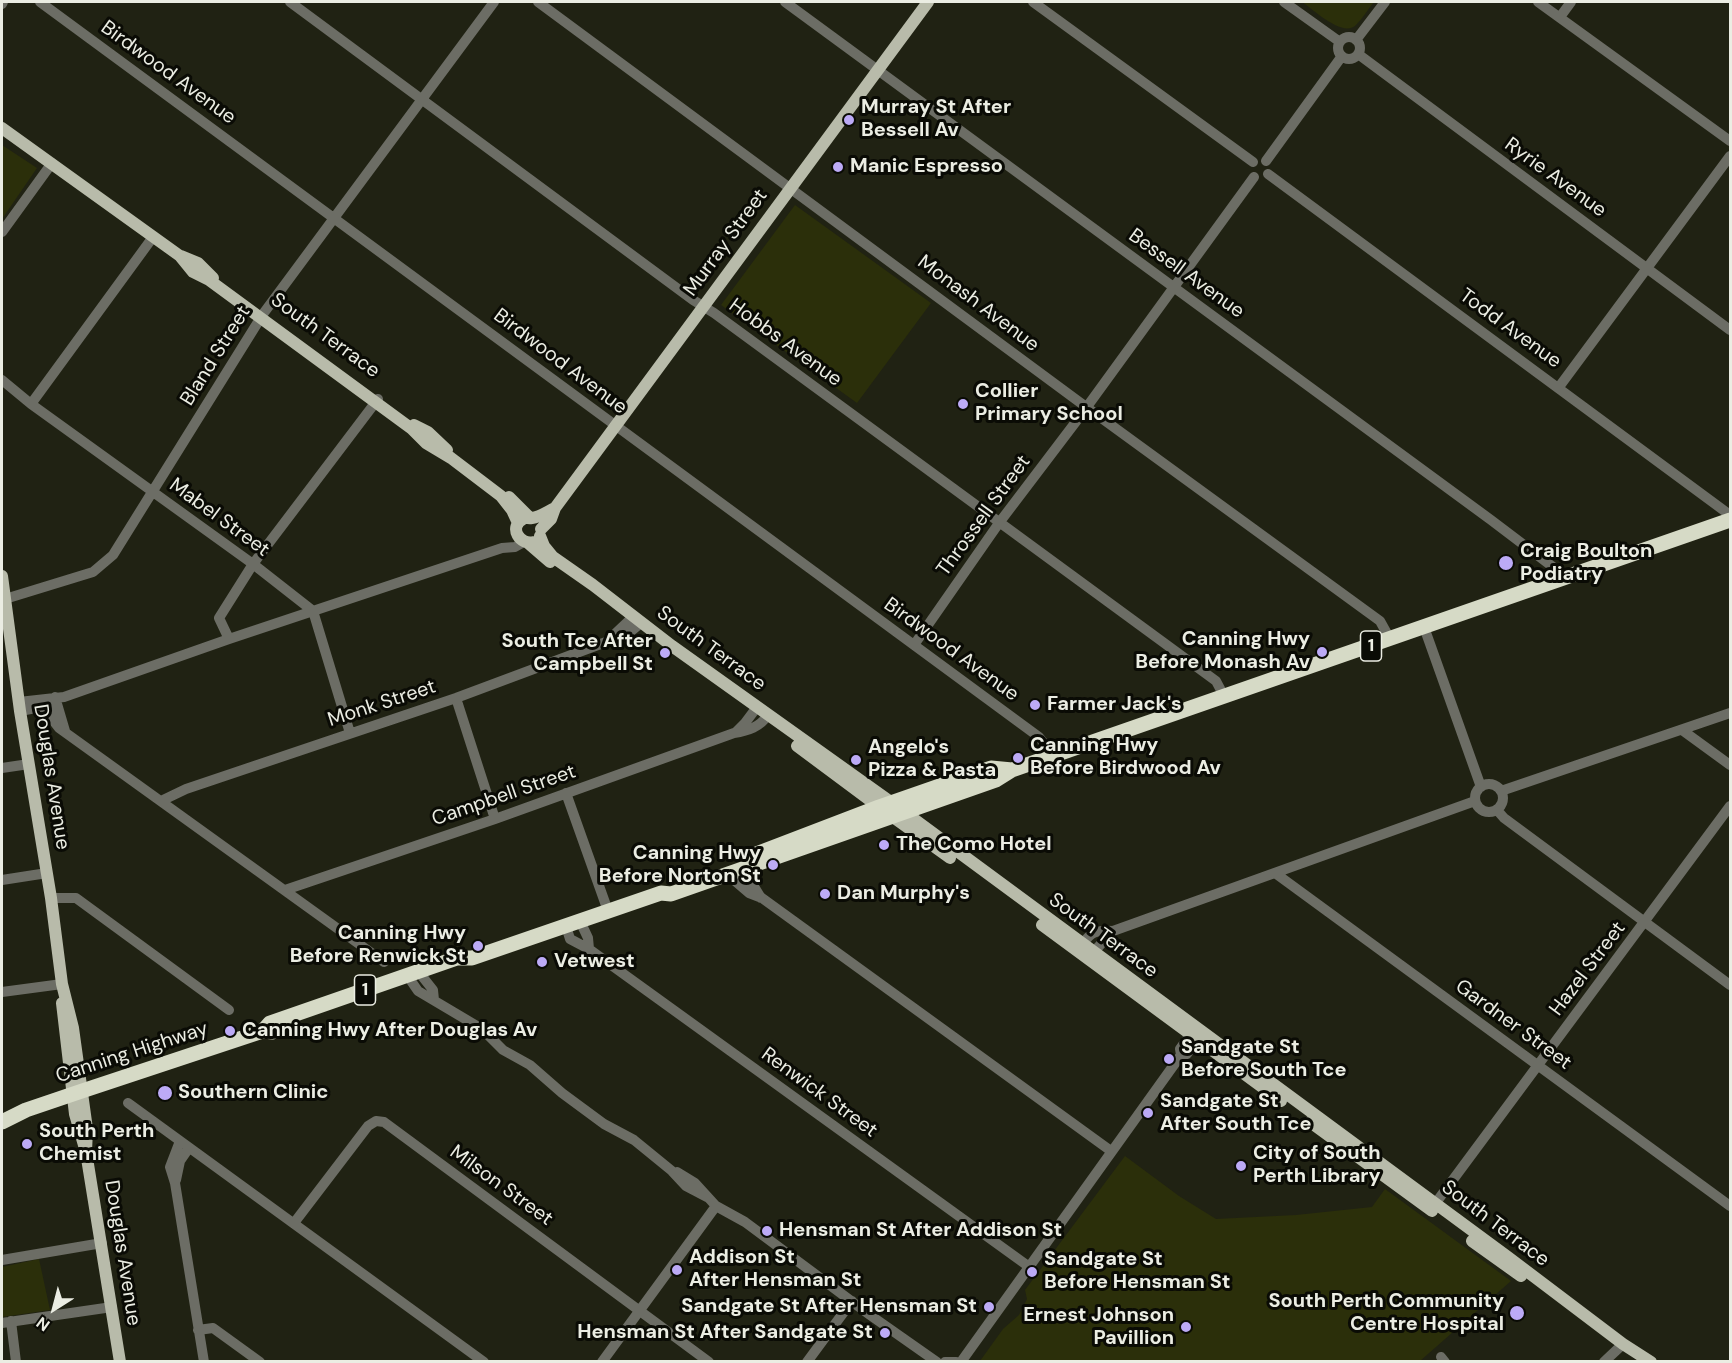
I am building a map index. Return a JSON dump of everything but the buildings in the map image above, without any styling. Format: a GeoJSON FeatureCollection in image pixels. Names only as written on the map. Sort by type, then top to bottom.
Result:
{"type":"FeatureCollection","features":[{"type":"Feature","properties":{"kind":"highway","name":"Canning Highway"},"geometry":{"type":"LineString","coordinates":[[6,1119],[263,1031],[270,1023],[415,977],[458,958],[472,958],[661,893],[672,894],[728,875],[991,768],[1012,770],[1731,520]]}},
{"type":"Feature","properties":{"kind":"highway","name":"Canning Highway"},"geometry":{"type":"LineString","coordinates":[[661,893],[667,885],[892,810]]}},
{"type":"Feature","properties":{"kind":"main road","name":"Murray Street"},"geometry":{"type":"LineString","coordinates":[[541,533],[551,519],[555,508],[928,2]]}},
{"type":"Feature","properties":{"kind":"main road","name":"South Terrace"},"geometry":{"type":"LineString","coordinates":[[2,128],[180,256],[198,263],[262,316],[376,400],[433,436],[441,445],[512,499],[525,530],[588,593],[635,621],[1433,1207],[1620,1347],[1635,1362]]}},
{"type":"Feature","properties":{"kind":"main road","name":"Murray Street"},"geometry":{"type":"LineString","coordinates":[[525,530],[555,508]]}},
{"type":"Feature","properties":{"kind":"main road","name":"South Terrace"},"geometry":{"type":"LineString","coordinates":[[525,530],[539,522],[544,546],[553,557],[593,585],[635,621]]}},
{"type":"Feature","properties":{"kind":"main road"},"geometry":{"type":"LineString","coordinates":[[525,530],[536,541],[541,533]]}},
{"type":"Feature","properties":{"kind":"main road","name":"Douglas Avenue"},"geometry":{"type":"LineString","coordinates":[[2,576],[7,657],[20,706],[51,898],[62,984],[62,1017],[77,1093],[75,1114],[86,1152],[120,1362]]}},
{"type":"Feature","properties":{"kind":"main road","name":"South Terrace"},"geometry":{"type":"LineString","coordinates":[[1620,1347],[1651,1362]]}},
{"type":"Feature","properties":{"kind":"street","name":"Birdwood Avenue"},"geometry":{"type":"LineString","coordinates":[[40,2],[334,216],[1039,737],[1053,755]]}},
{"type":"Feature","properties":{"kind":"street","name":"Hobbs Avenue"},"geometry":{"type":"LineString","coordinates":[[290,2],[1216,681],[1224,696]]}},
{"type":"Feature","properties":{"kind":"street","name":"Bland Street"},"geometry":{"type":"LineString","coordinates":[[5,599],[93,572],[113,555],[262,316],[494,2]]}},
{"type":"Feature","properties":{"kind":"street","name":"Monash Avenue"},"geometry":{"type":"LineString","coordinates":[[538,2],[1380,621],[1390,639]]}},
{"type":"Feature","properties":{"kind":"street","name":"Bessell Avenue"},"geometry":{"type":"LineString","coordinates":[[785,2],[1499,526],[1557,571],[1560,580]]}},
{"type":"Feature","properties":{"kind":"street"},"geometry":{"type":"LineString","coordinates":[[1033,2],[1253,162]]}},
{"type":"Feature","properties":{"kind":"street"},"geometry":{"type":"LineString","coordinates":[[1284,2],[1340,42]]}},
{"type":"Feature","properties":{"kind":"street"},"geometry":{"type":"LineString","coordinates":[[1356,40],[1385,2]]}},
{"type":"Feature","properties":{"kind":"street"},"geometry":{"type":"LineString","coordinates":[[1538,2],[1731,141]]}},
{"type":"Feature","properties":{"kind":"street"},"geometry":{"type":"LineString","coordinates":[[1560,18],[1571,2]]}},
{"type":"Feature","properties":{"kind":"street"},"geometry":{"type":"LineString","coordinates":[[1346,37],[1356,40],[1360,45],[1358,54],[1352,58],[1342,56],[1338,48],[1340,42],[1346,37]]}},
{"type":"Feature","properties":{"kind":"street","name":"Ryrie Avenue"},"geometry":{"type":"LineString","coordinates":[[1358,54],[1731,330]]}},
{"type":"Feature","properties":{"kind":"street"},"geometry":{"type":"LineString","coordinates":[[1266,161],[1342,56]]}},
{"type":"Feature","properties":{"kind":"street"},"geometry":{"type":"LineString","coordinates":[[1559,387],[1731,156]]}},
{"type":"Feature","properties":{"kind":"street"},"geometry":{"type":"LineString","coordinates":[[1258,159],[1266,161],[1268,174],[1263,178],[1254,177],[1250,170],[1253,162],[1258,159]]}},
{"type":"Feature","properties":{"kind":"street"},"geometry":{"type":"LineString","coordinates":[[2,232],[52,163]]}},
{"type":"Feature","properties":{"kind":"street","name":"Todd Avenue"},"geometry":{"type":"LineString","coordinates":[[1268,174],[1731,515]]}},
{"type":"Feature","properties":{"kind":"street","name":"Throssell Street"},"geometry":{"type":"LineString","coordinates":[[914,645],[999,524],[1254,177]]}},
{"type":"Feature","properties":{"kind":"street"},"geometry":{"type":"LineString","coordinates":[[31,404],[153,237]]}},
{"type":"Feature","properties":{"kind":"street","name":"Mabel Street"},"geometry":{"type":"LineString","coordinates":[[2,380],[31,404],[253,564],[313,611]]}},
{"type":"Feature","properties":{"kind":"street"},"geometry":{"type":"LineString","coordinates":[[230,639],[219,618],[253,564],[376,400]]}},
{"type":"Feature","properties":{"kind":"street"},"geometry":{"type":"LineString","coordinates":[[20,706],[54,701],[313,611],[502,548],[515,547],[525,530]]}},
{"type":"Feature","properties":{"kind":"street"},"geometry":{"type":"LineString","coordinates":[[313,611],[350,733]]}},
{"type":"Feature","properties":{"kind":"street","name":"Monk Street"},"geometry":{"type":"LineString","coordinates":[[161,801],[186,789],[456,698],[622,638],[635,621]]}},
{"type":"Feature","properties":{"kind":"street"},"geometry":{"type":"LineString","coordinates":[[1424,627],[1481,786]]}},
{"type":"Feature","properties":{"kind":"street"},"geometry":{"type":"LineString","coordinates":[[456,698],[495,819]]}},
{"type":"Feature","properties":{"kind":"street"},"geometry":{"type":"LineString","coordinates":[[54,701],[65,731],[384,962]]}},
{"type":"Feature","properties":{"kind":"street","name":"Campbell Street"},"geometry":{"type":"LineString","coordinates":[[734,733],[755,710]]}},
{"type":"Feature","properties":{"kind":"street"},"geometry":{"type":"LineString","coordinates":[[1502,791],[1731,713]]}},
{"type":"Feature","properties":{"kind":"street","name":"Campbell Street"},"geometry":{"type":"LineString","coordinates":[[285,890],[495,819],[734,733],[746,731],[766,718]]}},
{"type":"Feature","properties":{"kind":"street"},"geometry":{"type":"LineString","coordinates":[[1682,730],[1731,765]]}},
{"type":"Feature","properties":{"kind":"street"},"geometry":{"type":"LineString","coordinates":[[2,768],[29,764]]}},
{"type":"Feature","properties":{"kind":"street"},"geometry":{"type":"LineString","coordinates":[[1491,784],[1502,791],[1503,801],[1497,810],[1492,812],[1483,811],[1475,801],[1477,791],[1481,786],[1491,784]]}},
{"type":"Feature","properties":{"kind":"street"},"geometry":{"type":"LineString","coordinates":[[566,793],[608,911]]}},
{"type":"Feature","properties":{"kind":"street"},"geometry":{"type":"LineString","coordinates":[[1079,948],[1093,932],[1098,930],[1113,931],[1475,801]]}},
{"type":"Feature","properties":{"kind":"street","name":"Hazel Street"},"geometry":{"type":"LineString","coordinates":[[1433,1207],[1731,806]]}},
{"type":"Feature","properties":{"kind":"street"},"geometry":{"type":"LineString","coordinates":[[1497,810],[1504,818],[1731,985]]}},
{"type":"Feature","properties":{"kind":"street"},"geometry":{"type":"LineString","coordinates":[[743,869],[762,898]]}},
{"type":"Feature","properties":{"kind":"street"},"geometry":{"type":"LineString","coordinates":[[2,880],[46,873]]}},
{"type":"Feature","properties":{"kind":"street","name":"Gardner Street"},"geometry":{"type":"LineString","coordinates":[[1275,873],[1731,1206]]}},
{"type":"Feature","properties":{"kind":"street"},"geometry":{"type":"LineString","coordinates":[[728,875],[749,893],[762,898],[1112,1151]]}},
{"type":"Feature","properties":{"kind":"street"},"geometry":{"type":"LineString","coordinates":[[51,898],[76,898],[229,1010]]}},
{"type":"Feature","properties":{"kind":"street"},"geometry":{"type":"LineString","coordinates":[[573,923],[588,938],[589,949]]}},
{"type":"Feature","properties":{"kind":"street","name":"Renwick Street"},"geometry":{"type":"LineString","coordinates":[[573,923],[570,939],[589,949],[1028,1266]]}},
{"type":"Feature","properties":{"kind":"street"},"geometry":{"type":"LineString","coordinates":[[1090,956],[1113,931]]}},
{"type":"Feature","properties":{"kind":"street"},"geometry":{"type":"LineString","coordinates":[[415,977],[433,990],[434,1000],[482,1029],[503,1050],[524,1060],[611,1129],[634,1140],[694,1192],[707,1197],[716,1206],[745,1222],[937,1362]]}},
{"type":"Feature","properties":{"kind":"street"},"geometry":{"type":"LineString","coordinates":[[2,992],[62,984]]}},
{"type":"Feature","properties":{"kind":"street"},"geometry":{"type":"LineString","coordinates":[[961,1362],[1181,1055],[1187,1054],[1196,1034]]}},
{"type":"Feature","properties":{"kind":"street"},"geometry":{"type":"LineString","coordinates":[[128,1103],[484,1362]]}},
{"type":"Feature","properties":{"kind":"street","name":"Milson Street"},"geometry":{"type":"LineString","coordinates":[[294,1223],[368,1126],[376,1121],[384,1122],[709,1362]]}},
{"type":"Feature","properties":{"kind":"street"},"geometry":{"type":"LineString","coordinates":[[184,1145],[175,1183],[204,1362]]}},
{"type":"Feature","properties":{"kind":"street"},"geometry":{"type":"LineString","coordinates":[[602,1362],[716,1206]]}},
{"type":"Feature","properties":{"kind":"street"},"geometry":{"type":"LineString","coordinates":[[2,1260],[102,1243]]}},
{"type":"Feature","properties":{"kind":"street"},"geometry":{"type":"LineString","coordinates":[[807,1362],[852,1301]]}},
{"type":"Feature","properties":{"kind":"street"},"geometry":{"type":"LineString","coordinates":[[16,1362],[6,1322],[112,1307]]}},
{"type":"Feature","properties":{"kind":"street"},"geometry":{"type":"LineString","coordinates":[[198,1330],[213,1328],[260,1362]]}},
{"type":"Feature","properties":{"kind":"street"},"geometry":{"type":"LineString","coordinates":[[1604,1362],[1620,1347]]}},
{"type":"Feature","properties":{"kind":"street"},"geometry":{"type":"LineString","coordinates":[[945,1362],[956,1362]]}},
{"type":"Feature","properties":{"kind":"green space"},"geometry":{"type":"Polygon","coordinates":[[[1302,2],[1374,2],[1356,25],[1344,28],[1336,26],[1302,2]]]}},
{"type":"Feature","properties":{"kind":"green space"},"geometry":{"type":"Polygon","coordinates":[[[2,145],[37,168],[2,219],[2,145]]]}},
{"type":"Feature","properties":{"kind":"green space"},"geometry":{"type":"Polygon","coordinates":[[[795,205],[931,303],[857,403],[721,305],[795,205]]]}},
{"type":"Feature","properties":{"kind":"green space"},"geometry":{"type":"Polygon","coordinates":[[[1125,1156],[1179,1196],[1216,1219],[1296,1215],[1372,1207],[1385,1189],[1511,1281],[1420,1361],[980,1361],[1003,1329],[1019,1315],[1027,1299],[1025,1290],[1125,1156]]]}},
{"type":"Feature","properties":{"kind":"green space"},"geometry":{"type":"Polygon","coordinates":[[[39,1259],[50,1310],[2,1317],[2,1267],[39,1259]]]}},
{"type":"Feature","properties":{"kind":"place","name":"Murray St After Bessell Av"},"geometry":{"type":"Point","coordinates":[849,120]}},
{"type":"Feature","properties":{"kind":"place","name":"Manic Espresso"},"geometry":{"type":"Point","coordinates":[838,167]}},
{"type":"Feature","properties":{"kind":"place","name":"Collier Primary School"},"geometry":{"type":"Point","coordinates":[963,404]}},
{"type":"Feature","properties":{"kind":"place","name":"Craig Boulton Podiatry"},"geometry":{"type":"Point","coordinates":[1506,563]}},
{"type":"Feature","properties":{"kind":"place","name":"Canning Hwy Before Monash Av"},"geometry":{"type":"Point","coordinates":[1322,652]}},
{"type":"Feature","properties":{"kind":"place","name":"South Tce After Campbell St"},"geometry":{"type":"Point","coordinates":[665,653]}},
{"type":"Feature","properties":{"kind":"place","name":"Farmer Jack's"},"geometry":{"type":"Point","coordinates":[1035,705]}},
{"type":"Feature","properties":{"kind":"place","name":"Canning Hwy Before Birdwood Av"},"geometry":{"type":"Point","coordinates":[1018,758]}},
{"type":"Feature","properties":{"kind":"place","name":"Angelo's Pizza & Pasta"},"geometry":{"type":"Point","coordinates":[856,760]}},
{"type":"Feature","properties":{"kind":"place","name":"The Como Hotel"},"geometry":{"type":"Point","coordinates":[884,845]}},
{"type":"Feature","properties":{"kind":"place","name":"Canning Hwy Before Norton St"},"geometry":{"type":"Point","coordinates":[773,865]}},
{"type":"Feature","properties":{"kind":"place","name":"Dan Murphy's"},"geometry":{"type":"Point","coordinates":[825,894]}},
{"type":"Feature","properties":{"kind":"place","name":"Canning Hwy Before Renwick St"},"geometry":{"type":"Point","coordinates":[478,946]}},
{"type":"Feature","properties":{"kind":"place","name":"Vetwest"},"geometry":{"type":"Point","coordinates":[542,962]}},
{"type":"Feature","properties":{"kind":"place","name":"Canning Hwy After Douglas Av"},"geometry":{"type":"Point","coordinates":[230,1031]}},
{"type":"Feature","properties":{"kind":"place","name":"Sandgate St Before South Tce"},"geometry":{"type":"Point","coordinates":[1169,1059]}},
{"type":"Feature","properties":{"kind":"place","name":"Southern Clinic"},"geometry":{"type":"Point","coordinates":[165,1093]}},
{"type":"Feature","properties":{"kind":"place","name":"Sandgate St After South Tce"},"geometry":{"type":"Point","coordinates":[1148,1113]}},
{"type":"Feature","properties":{"kind":"place","name":"South Perth Chemist"},"geometry":{"type":"Point","coordinates":[27,1144]}},
{"type":"Feature","properties":{"kind":"place","name":"City of South Perth Library"},"geometry":{"type":"Point","coordinates":[1241,1166]}},
{"type":"Feature","properties":{"kind":"place","name":"Hensman St After Addison St"},"geometry":{"type":"Point","coordinates":[767,1231]}},
{"type":"Feature","properties":{"kind":"place","name":"Addison St After Hensman St"},"geometry":{"type":"Point","coordinates":[677,1270]}},
{"type":"Feature","properties":{"kind":"place","name":"Sandgate St Before Hensman St"},"geometry":{"type":"Point","coordinates":[1032,1272]}},
{"type":"Feature","properties":{"kind":"place","name":"Sandgate St After Hensman St"},"geometry":{"type":"Point","coordinates":[989,1307]}},
{"type":"Feature","properties":{"kind":"place","name":"South Perth Community Centre Hospital"},"geometry":{"type":"Point","coordinates":[1517,1313]}},
{"type":"Feature","properties":{"kind":"place","name":"Ernest Johnson Pavillion"},"geometry":{"type":"Point","coordinates":[1186,1327]}},
{"type":"Feature","properties":{"kind":"place","name":"Hensman St After Sandgate St"},"geometry":{"type":"Point","coordinates":[885,1333]}}]}
